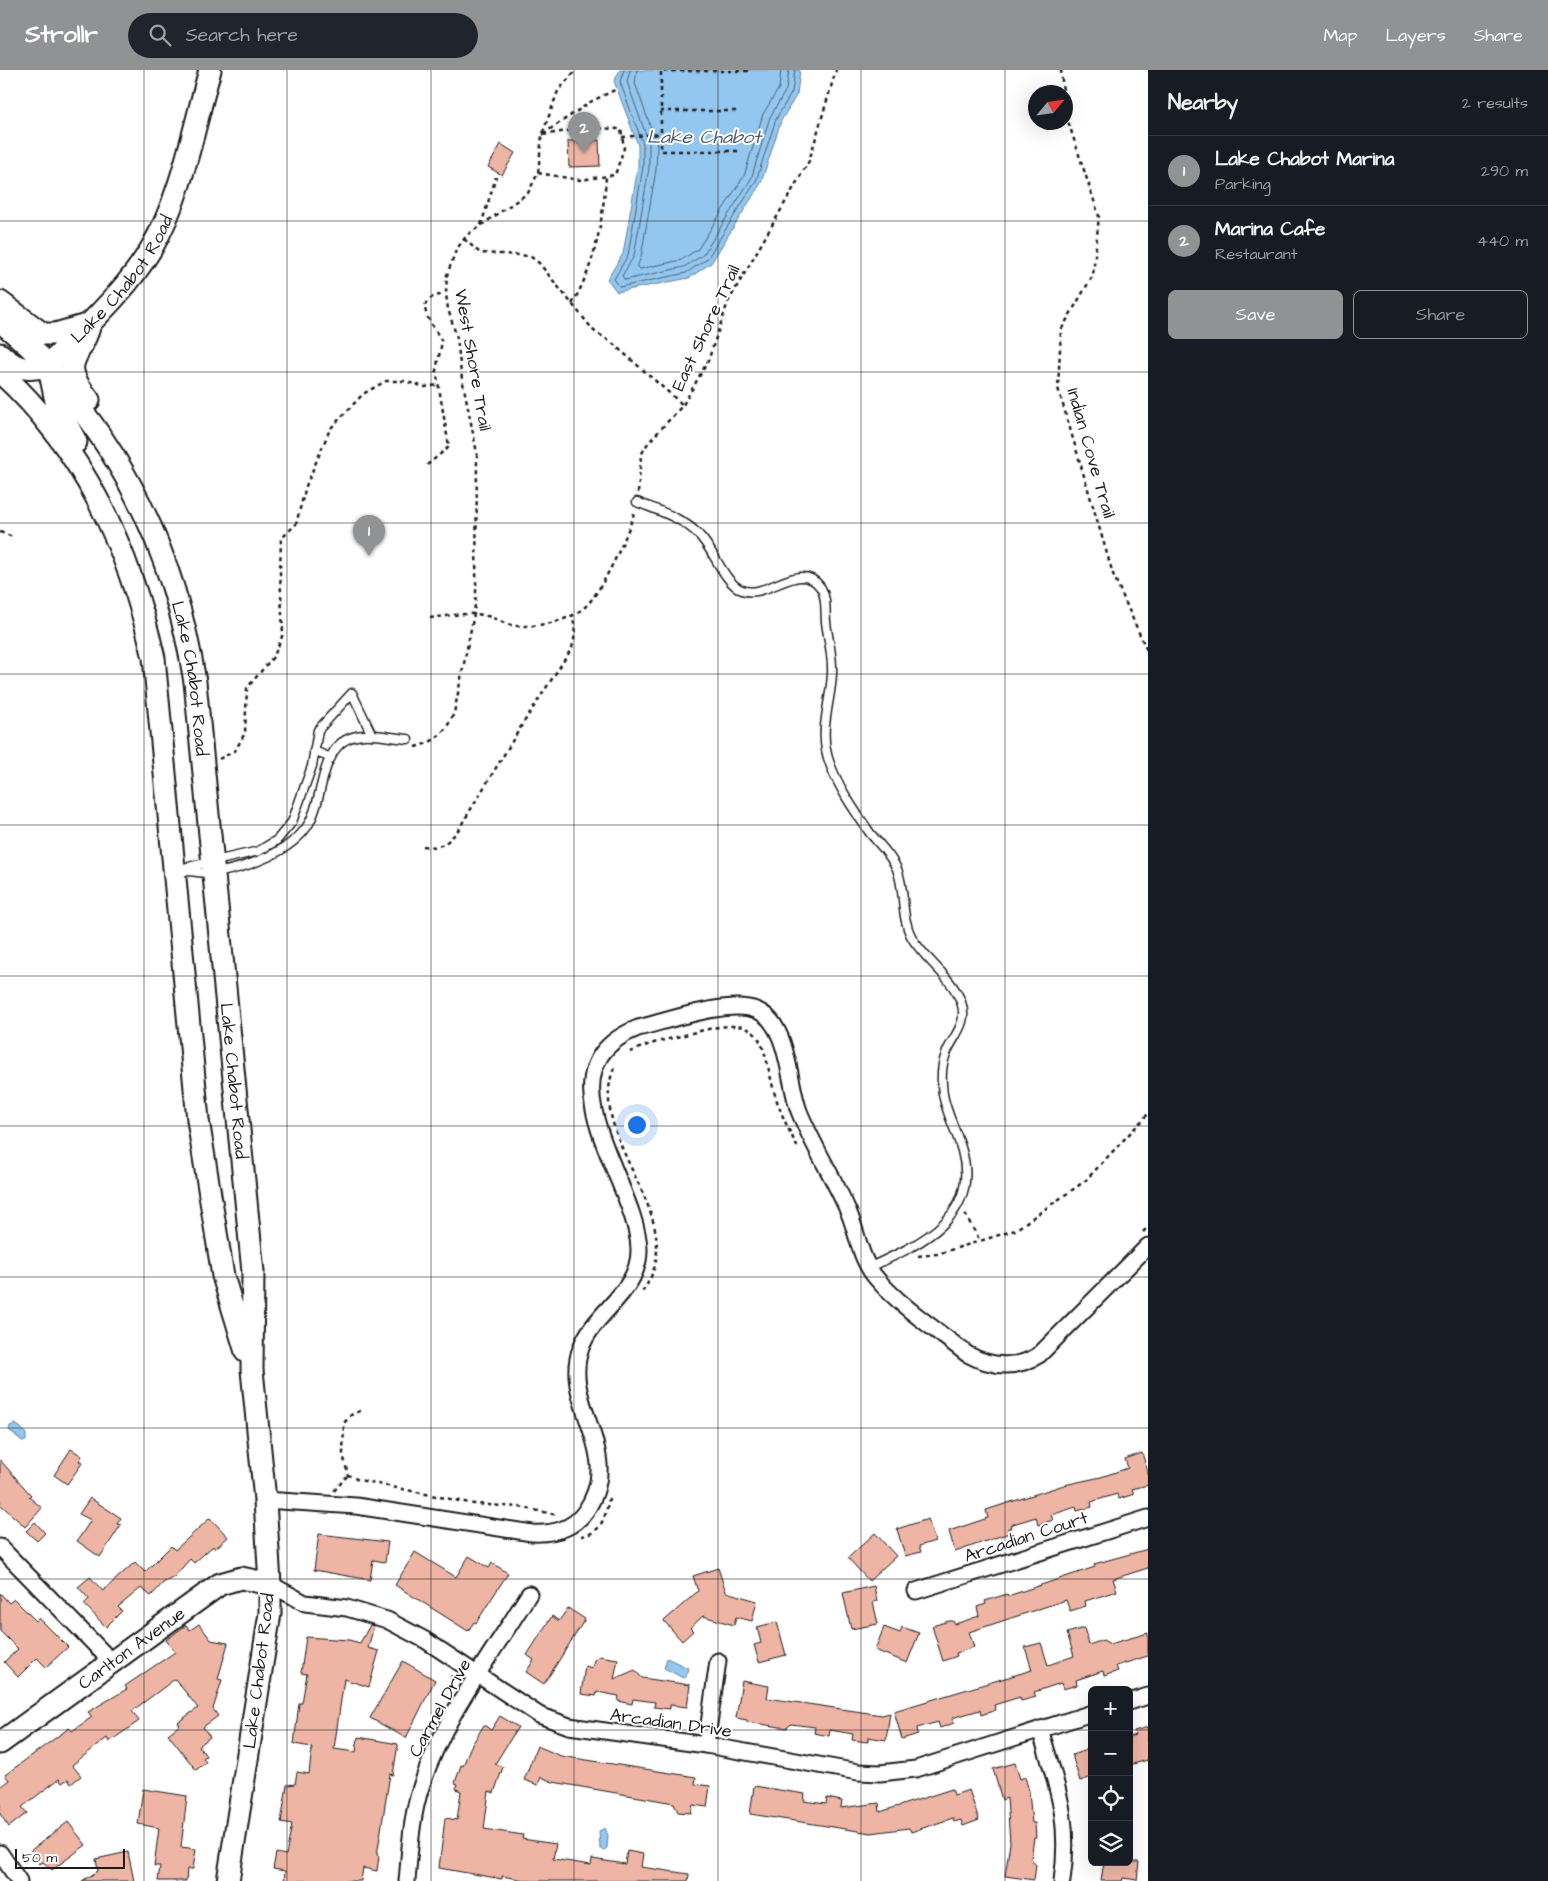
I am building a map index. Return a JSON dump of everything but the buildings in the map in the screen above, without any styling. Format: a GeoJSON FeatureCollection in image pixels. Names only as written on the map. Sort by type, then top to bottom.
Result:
{"type":"FeatureCollection","features":[{"type":"Feature","properties":{"kind":"main road","name":"Lake Chabot Road"},"geometry":{"type":"LineString","coordinates":[[210,70],[174,199],[158,236],[128,281],[90,324],[48,366],[97,430],[145,511],[172,580],[189,646],[203,766],[254,1272],[252,1370],[265,1500],[270,1584],[270,1613],[260,1684],[228,1881]]}},
{"type":"Feature","properties":{"kind":"main road"},"geometry":{"type":"LineString","coordinates":[[0,302],[43,334],[55,334],[90,324]]}},
{"type":"Feature","properties":{"kind":"main road"},"geometry":{"type":"LineString","coordinates":[[0,321],[48,366],[56,406],[69,432],[88,460],[96,495]]}},
{"type":"Feature","properties":{"kind":"main road"},"geometry":{"type":"LineString","coordinates":[[90,324],[86,338],[74,356],[72,370],[76,382],[120,445],[137,482],[145,511]]}},
{"type":"Feature","properties":{"kind":"main road"},"geometry":{"type":"LineString","coordinates":[[0,354],[13,366],[24,370],[48,366]]}},
{"type":"Feature","properties":{"kind":"main road","name":"Lake Chabot Road"},"geometry":{"type":"LineString","coordinates":[[0,372],[41,415],[66,447],[96,495],[133,578],[154,658],[198,1120],[207,1187],[223,1276],[252,1370]]}},
{"type":"Feature","properties":{"kind":"main road","name":"Carlton Avenue"},"geometry":{"type":"LineString","coordinates":[[0,1743],[225,1582],[240,1578],[270,1584]]}},
{"type":"Feature","properties":{"kind":"street"},"geometry":{"type":"LineString","coordinates":[[265,1500],[356,1506],[532,1533],[560,1531],[580,1518],[592,1498],[600,1467],[595,1438],[579,1390],[576,1372],[578,1359],[581,1347],[593,1326],[630,1281],[638,1263],[639,1250],[633,1219],[598,1128],[592,1103],[592,1081],[597,1062],[604,1050],[624,1034],[638,1028],[727,1007],[756,1010],[768,1016],[777,1028],[798,1109],[850,1216],[868,1268],[894,1296],[967,1354],[980,1361],[1006,1366],[1029,1361],[1049,1347],[1145,1240]]}},
{"type":"Feature","properties":{"kind":"street","name":"Arcadian Court"},"geometry":{"type":"LineString","coordinates":[[916,1592],[1148,1518]]}},
{"type":"Feature","properties":{"kind":"street"},"geometry":{"type":"LineString","coordinates":[[0,1547],[112,1662]]}},
{"type":"Feature","properties":{"kind":"street","name":"Arcadian Drive"},"geometry":{"type":"LineString","coordinates":[[270,1584],[305,1603],[346,1608],[387,1620],[425,1640],[539,1715],[570,1726],[706,1745],[858,1772],[894,1772],[931,1765],[1088,1714]]}},
{"type":"Feature","properties":{"kind":"street","name":"Carmel Drive"},"geometry":{"type":"LineString","coordinates":[[408,1881],[411,1837],[420,1788],[437,1746],[529,1594]]}},
{"type":"Feature","properties":{"kind":"street"},"geometry":{"type":"LineString","coordinates":[[706,1745],[718,1661]]}},
{"type":"Feature","properties":{"kind":"street"},"geometry":{"type":"LineString","coordinates":[[1133,1701],[1148,1696]]}},
{"type":"Feature","properties":{"kind":"street"},"geometry":{"type":"LineString","coordinates":[[1040,1729],[1064,1813],[1066,1850],[1062,1881]]}},
{"type":"Feature","properties":{"kind":"street"},"geometry":{"type":"LineString","coordinates":[[0,1853],[19,1881]]}},
{"type":"Feature","properties":{"kind":"lane"},"geometry":{"type":"LineString","coordinates":[[637,502],[682,521],[693,528],[709,546],[732,584],[743,590],[756,593],[798,577],[811,579],[820,586],[823,593],[832,664],[824,728],[826,750],[830,765],[848,799],[897,870],[905,920],[913,938],[961,1001],[963,1021],[946,1054],[942,1077],[945,1102],[963,1153],[965,1166],[966,1180],[959,1205],[952,1215],[935,1231],[868,1268]]}},
{"type":"Feature","properties":{"kind":"lane"},"geometry":{"type":"LineString","coordinates":[[213,867],[259,850],[277,840],[292,822],[312,766],[318,730],[352,694],[372,735]]}},
{"type":"Feature","properties":{"kind":"lane"},"geometry":{"type":"LineString","coordinates":[[175,870],[259,862],[286,846],[308,824],[331,758],[342,743],[359,735],[408,739]]}},
{"type":"Feature","properties":{"kind":"lane"},"geometry":{"type":"LineString","coordinates":[[314,751],[331,758]]}},
{"type":"Feature","properties":{"kind":"path","name":"West Shore Trail"},"geometry":{"type":"LineString","coordinates":[[406,747],[429,744],[450,724],[474,614],[478,527],[477,452],[461,373],[457,338],[446,294],[450,262],[464,240],[480,226],[528,193],[538,173],[542,135],[558,91],[576,70]]}},
{"type":"Feature","properties":{"kind":"path","name":"East Shore Trail"},"geometry":{"type":"LineString","coordinates":[[430,618],[474,614],[488,616],[506,625],[522,626],[547,623],[573,615],[583,609],[594,596],[615,558],[637,502],[641,455],[648,443],[683,405],[708,361],[728,302],[810,161],[836,70]]}},
{"type":"Feature","properties":{"kind":"path"},"geometry":{"type":"LineString","coordinates":[[1061,70],[1062,85]]}},
{"type":"Feature","properties":{"kind":"path"},"geometry":{"type":"LineString","coordinates":[[738,151],[661,151],[659,134],[661,71],[748,71]]}},
{"type":"Feature","properties":{"kind":"path"},"geometry":{"type":"LineString","coordinates":[[542,135],[592,102],[617,89]]}},
{"type":"Feature","properties":{"kind":"path"},"geometry":{"type":"LineString","coordinates":[[660,111],[739,110]]}},
{"type":"Feature","properties":{"kind":"path"},"geometry":{"type":"LineString","coordinates":[[538,173],[580,180],[615,175],[624,148],[621,129],[586,128],[542,135]]}},
{"type":"Feature","properties":{"kind":"path","name":"Indian Cove Trail"},"geometry":{"type":"LineString","coordinates":[[1071,130],[1099,216],[1093,274],[1061,330],[1058,388],[1114,574],[1148,653]]}},
{"type":"Feature","properties":{"kind":"path"},"geometry":{"type":"LineString","coordinates":[[622,137],[659,134]]}},
{"type":"Feature","properties":{"kind":"path"},"geometry":{"type":"LineString","coordinates":[[572,304],[581,289],[596,244],[604,203],[606,176]]}},
{"type":"Feature","properties":{"kind":"path"},"geometry":{"type":"LineString","coordinates":[[480,226],[496,177]]}},
{"type":"Feature","properties":{"kind":"path"},"geometry":{"type":"LineString","coordinates":[[464,240],[480,253],[502,252],[531,256],[539,262],[594,331],[611,342],[683,405]]}},
{"type":"Feature","properties":{"kind":"path"},"geometry":{"type":"LineString","coordinates":[[427,465],[449,446],[436,370],[442,342],[426,315],[425,308],[427,303],[433,298],[446,294]]}},
{"type":"Feature","properties":{"kind":"path"},"geometry":{"type":"LineString","coordinates":[[203,766],[235,752],[245,733],[247,688],[274,656],[280,644],[283,634],[280,573],[281,539],[296,524],[306,486],[330,429],[363,394],[376,384],[393,380],[425,388],[438,385]]}},
{"type":"Feature","properties":{"kind":"path"},"geometry":{"type":"LineString","coordinates":[[0,532],[13,537]]}},
{"type":"Feature","properties":{"kind":"path"},"geometry":{"type":"LineString","coordinates":[[423,846],[435,848],[444,845],[457,832],[522,725],[572,648],[576,635],[573,615]]}},
{"type":"Feature","properties":{"kind":"path"},"geometry":{"type":"LineString","coordinates":[[627,1053],[647,1045],[720,1025],[729,1024],[747,1028],[762,1043],[781,1112],[799,1149]]}},
{"type":"Feature","properties":{"kind":"path"},"geometry":{"type":"LineString","coordinates":[[618,1061],[610,1077],[612,1114],[649,1210],[657,1244],[658,1259],[654,1272],[637,1299]]}},
{"type":"Feature","properties":{"kind":"path"},"geometry":{"type":"LineString","coordinates":[[891,1257],[937,1254],[1015,1230],[1085,1181],[1148,1114]]}},
{"type":"Feature","properties":{"kind":"path"},"geometry":{"type":"LineString","coordinates":[[959,1205],[980,1242]]}},
{"type":"Feature","properties":{"kind":"path"},"geometry":{"type":"LineString","coordinates":[[1145,1240],[1148,1227]]}},
{"type":"Feature","properties":{"kind":"path"},"geometry":{"type":"LineString","coordinates":[[360,1412],[351,1415],[344,1423],[343,1454],[348,1475],[359,1480],[474,1504],[548,1512],[565,1520]]}},
{"type":"Feature","properties":{"kind":"path"},"geometry":{"type":"LineString","coordinates":[[575,1533],[588,1535],[601,1526],[610,1493]]}},
{"type":"Feature","properties":{"kind":"water","name":"Lake Chabot"},"geometry":{"type":"Polygon","coordinates":[[[620,70],[800,70],[797,94],[781,121],[761,183],[711,263],[689,278],[617,292],[607,279],[623,254],[638,167],[638,145],[614,81],[620,70]]]}},
{"type":"Feature","properties":{"kind":"water"},"geometry":{"type":"Polygon","coordinates":[[[15,1424],[26,1434],[26,1441],[22,1441],[9,1430],[10,1426],[15,1424]]]}},
{"type":"Feature","properties":{"kind":"water"},"geometry":{"type":"Polygon","coordinates":[[[667,1658],[688,1668],[686,1677],[683,1678],[664,1668],[667,1658]]]}},
{"type":"Feature","properties":{"kind":"water"},"geometry":{"type":"Polygon","coordinates":[[[605,1828],[608,1835],[607,1848],[604,1850],[600,1849],[599,1831],[605,1828]]]}},
{"type":"Feature","properties":{"kind":"place","name":"Marina Cafe"},"geometry":{"type":"Point","coordinates":[584,153]}},
{"type":"Feature","properties":{"kind":"place","name":"Lake Chabot Marina"},"geometry":{"type":"Point","coordinates":[369,556]}}]}
